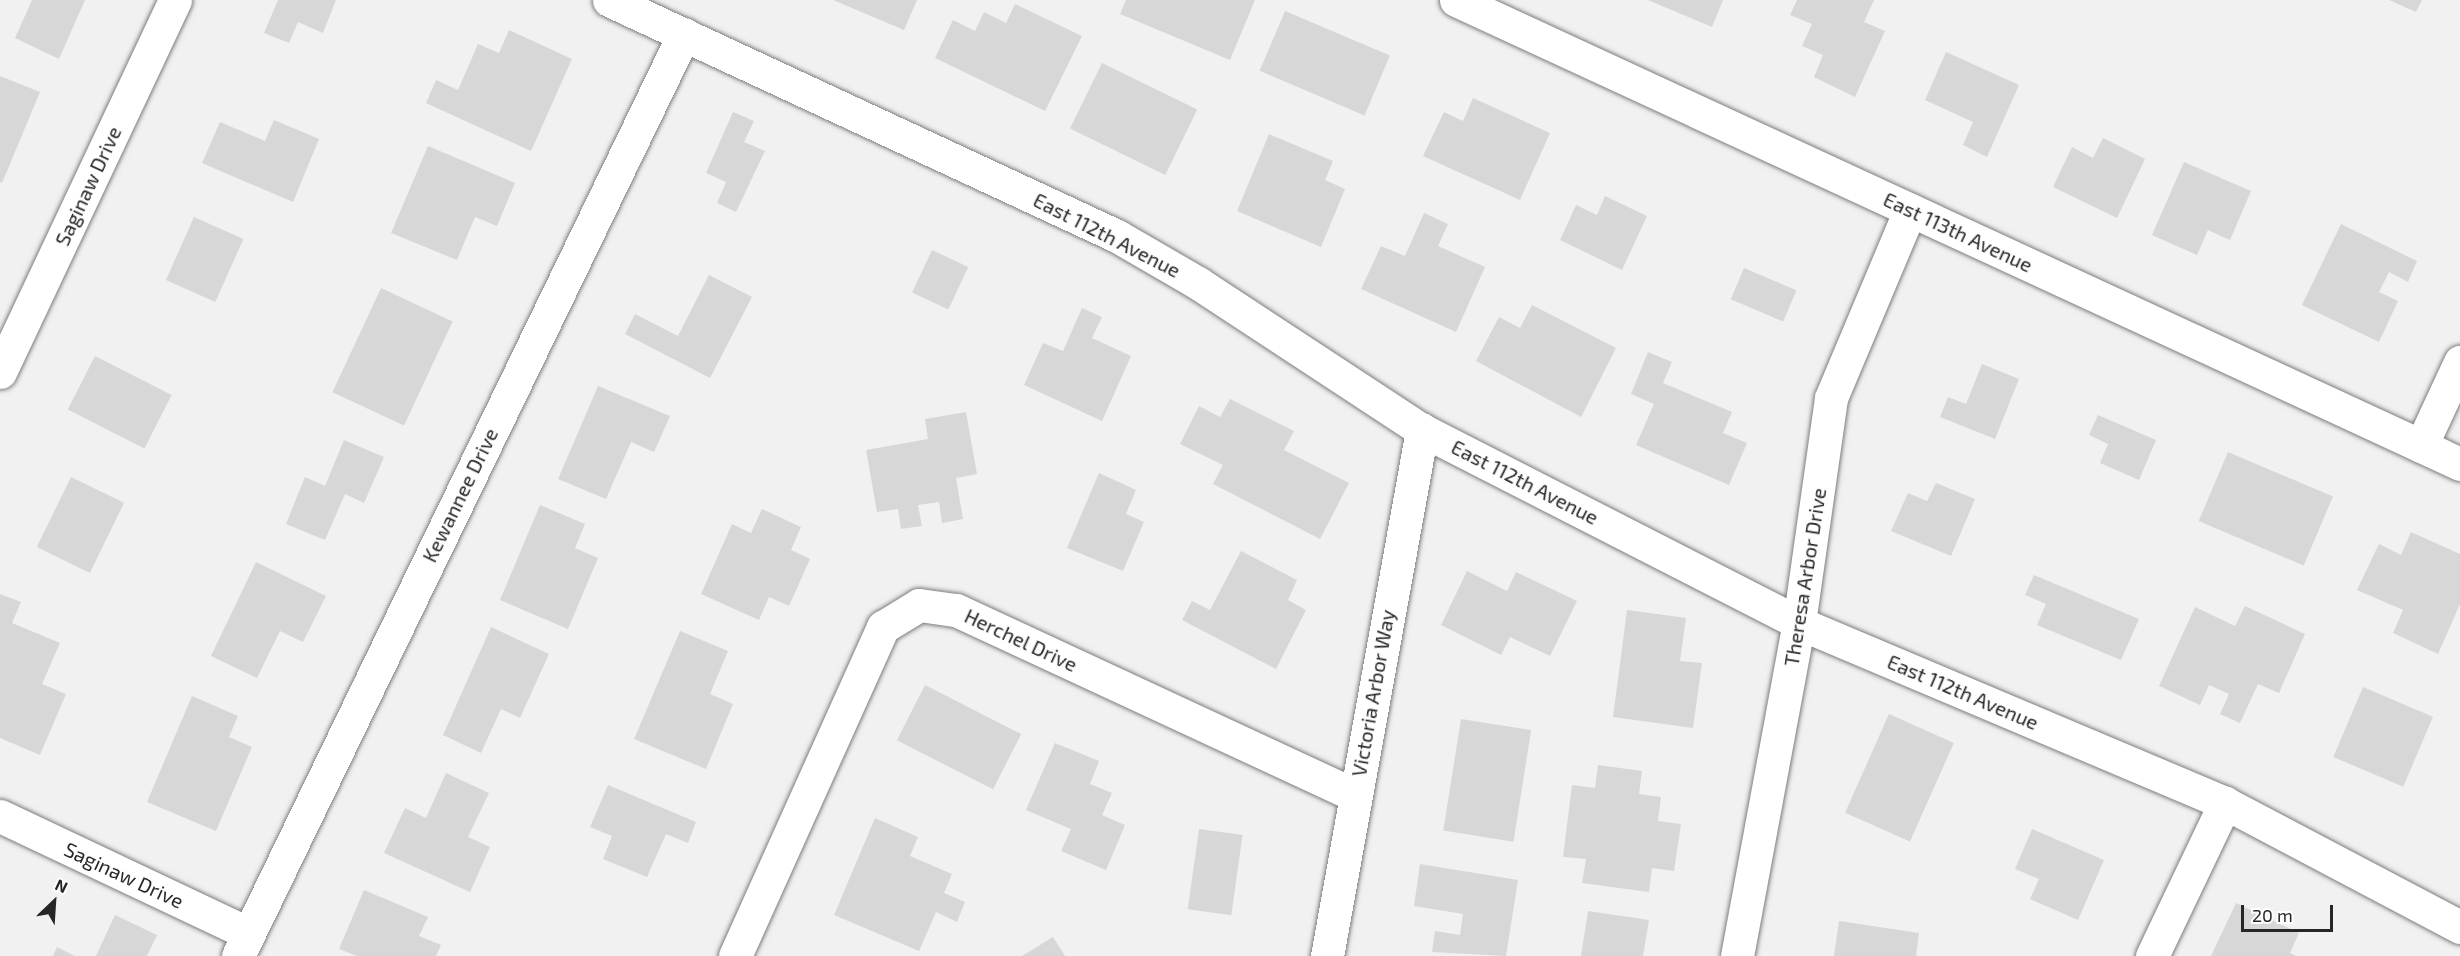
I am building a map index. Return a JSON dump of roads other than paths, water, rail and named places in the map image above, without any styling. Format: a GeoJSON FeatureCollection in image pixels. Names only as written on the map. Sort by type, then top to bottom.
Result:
{"type":"FeatureCollection","features":[{"type":"Feature","properties":{"kind":"street","name":"Saginaw Drive"},"geometry":{"type":"LineString","coordinates":[[0,372],[175,0]]}},
{"type":"Feature","properties":{"kind":"street","name":"East 112th Avenue"},"geometry":{"type":"LineString","coordinates":[[609,0],[1117,236],[1198,283],[1422,430],[1799,623],[2225,803],[2460,927]]}},
{"type":"Feature","properties":{"kind":"street","name":"East 113th Avenue"},"geometry":{"type":"LineString","coordinates":[[1456,0],[2460,464]]}},
{"type":"Feature","properties":{"kind":"street","name":"Kewannee Drive"},"geometry":{"type":"LineString","coordinates":[[243,945],[684,34]]}},
{"type":"Feature","properties":{"kind":"street","name":"Theresa Arbor Drive"},"geometry":{"type":"LineString","coordinates":[[1737,956],[1799,623],[1831,398],[1910,210]]}},
{"type":"Feature","properties":{"kind":"street"},"geometry":{"type":"LineString","coordinates":[[2421,446],[2460,362]]}},
{"type":"Feature","properties":{"kind":"street","name":"Victoria Arbor Way"},"geometry":{"type":"LineString","coordinates":[[1327,956],[1354,795],[1422,430]]}},
{"type":"Feature","properties":{"kind":"street","name":"Herchel Drive"},"geometry":{"type":"LineString","coordinates":[[735,956],[883,627],[919,606],[956,610],[1354,795]]}},
{"type":"Feature","properties":{"kind":"street"},"geometry":{"type":"LineString","coordinates":[[2152,956],[2225,803]]}},
{"type":"Feature","properties":{"kind":"street","name":"Saginaw Drive"},"geometry":{"type":"LineString","coordinates":[[0,816],[243,945]]}}]}
